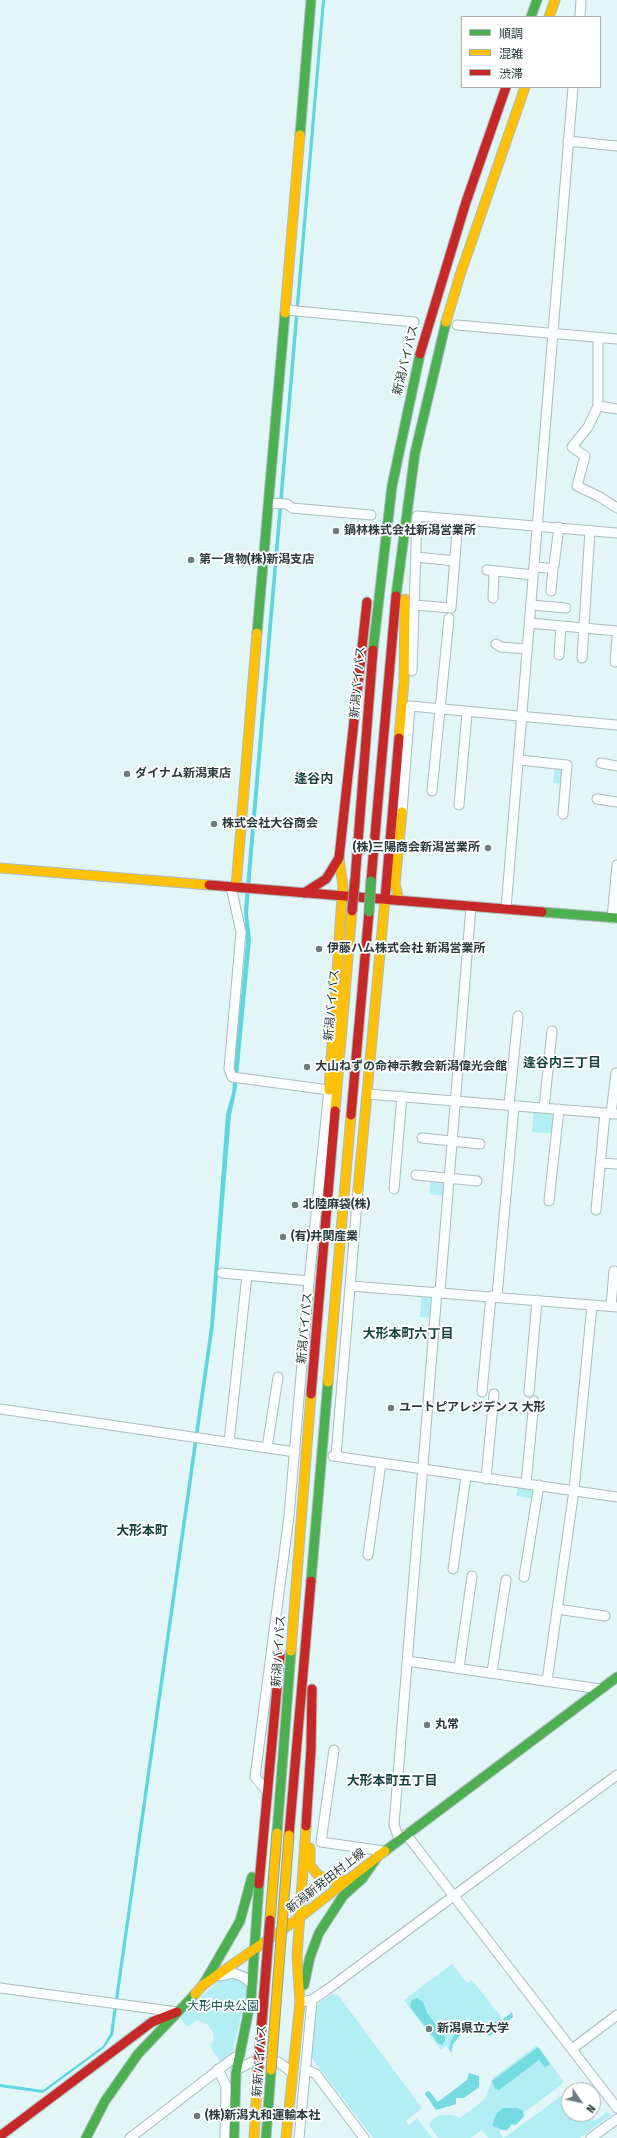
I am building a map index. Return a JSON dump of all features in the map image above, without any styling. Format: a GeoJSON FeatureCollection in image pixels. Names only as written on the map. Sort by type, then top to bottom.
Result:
{"type":"FeatureCollection","features":[{"type":"Feature","properties":{"kind":"main road"},"geometry":{"type":"LineString","coordinates":[[234,887],[286,310],[311,0]]}},
{"type":"Feature","properties":{"kind":"main road"},"geometry":{"type":"LineString","coordinates":[[531,16],[537,0]]}},
{"type":"Feature","properties":{"kind":"main road"},"geometry":{"type":"LineString","coordinates":[[549,16],[555,0]]}},
{"type":"Feature","properties":{"kind":"main road","name":"新潟バイパス"},"geometry":{"type":"LineString","coordinates":[[268,1941],[300,1531],[355,880],[370,676],[392,486],[422,344],[466,202],[506,88]]}},
{"type":"Feature","properties":{"kind":"main road"},"geometry":{"type":"LineString","coordinates":[[346,1880],[331,1881],[318,1875],[310,1865],[310,1769],[316,1541],[394,612],[415,453],[439,346],[460,275],[525,88]]}},
{"type":"Feature","properties":{"kind":"main road"},"geometry":{"type":"LineString","coordinates":[[375,544],[392,486]]}},
{"type":"Feature","properties":{"kind":"main road"},"geometry":{"type":"LineString","coordinates":[[358,1190],[404,681],[407,514]]}},
{"type":"Feature","properties":{"kind":"main road"},"geometry":{"type":"LineString","coordinates":[[329,1090],[342,896],[344,886],[339,858],[369,591]]}},
{"type":"Feature","properties":{"kind":"main road"},"geometry":{"type":"LineString","coordinates":[[399,900],[395,884],[402,812]]}},
{"type":"Feature","properties":{"kind":"main road"},"geometry":{"type":"LineString","coordinates":[[304,893],[326,879],[339,858]]}},
{"type":"Feature","properties":{"kind":"main road"},"geometry":{"type":"LineString","coordinates":[[0,868],[615,918]]}},
{"type":"Feature","properties":{"kind":"main road"},"geometry":{"type":"LineString","coordinates":[[234,2138],[236,2070],[252,1984],[261,1840],[284,1622],[300,1531]]}},
{"type":"Feature","properties":{"kind":"main road","name":"新新バイパス"},"geometry":{"type":"LineString","coordinates":[[266,2138],[289,1835],[316,1541]]}},
{"type":"Feature","properties":{"kind":"main road","name":"新潟新発田村上線"},"geometry":{"type":"LineString","coordinates":[[86,2138],[105,2101],[138,2054],[203,1985],[298,1918],[403,1836],[617,1677]]}},
{"type":"Feature","properties":{"kind":"main road"},"geometry":{"type":"LineString","coordinates":[[300,2002],[297,1957],[298,1918],[310,1769]]}},
{"type":"Feature","properties":{"kind":"main road"},"geometry":{"type":"LineString","coordinates":[[203,1985],[240,1921],[261,1840]]}},
{"type":"Feature","properties":{"kind":"main road"},"geometry":{"type":"LineString","coordinates":[[286,2138],[300,2002],[310,1957],[319,1934],[343,1896],[362,1879],[381,1853]]}},
{"type":"Feature","properties":{"kind":"main road","name":"新新バイパス"},"geometry":{"type":"LineString","coordinates":[[254,2138],[268,1941]]}},
{"type":"Feature","properties":{"kind":"main road"},"geometry":{"type":"LineString","coordinates":[[0,2136],[152,2022],[177,2012]]}},
{"type":"Feature","properties":{"kind":"street"},"geometry":{"type":"LineString","coordinates":[[580,16],[581,0]]}},
{"type":"Feature","properties":{"kind":"street"},"geometry":{"type":"LineString","coordinates":[[506,909],[573,88]]}},
{"type":"Feature","properties":{"kind":"street"},"geometry":{"type":"LineString","coordinates":[[568,142],[617,146]]}},
{"type":"Feature","properties":{"kind":"street"},"geometry":{"type":"LineString","coordinates":[[286,310],[414,322]]}},
{"type":"Feature","properties":{"kind":"street"},"geometry":{"type":"LineString","coordinates":[[458,325],[617,339]]}},
{"type":"Feature","properties":{"kind":"street"},"geometry":{"type":"LineString","coordinates":[[598,338],[598,406],[588,427],[572,447],[585,456],[577,486],[600,497],[617,508]]}},
{"type":"Feature","properties":{"kind":"street"},"geometry":{"type":"LineString","coordinates":[[598,406],[617,409]]}},
{"type":"Feature","properties":{"kind":"street"},"geometry":{"type":"LineString","coordinates":[[269,503],[287,504],[292,508],[371,515]]}},
{"type":"Feature","properties":{"kind":"street"},"geometry":{"type":"LineString","coordinates":[[402,812],[416,605],[417,516],[538,525],[617,533]]}},
{"type":"Feature","properties":{"kind":"street"},"geometry":{"type":"LineString","coordinates":[[416,605],[451,608],[458,520]]}},
{"type":"Feature","properties":{"kind":"street"},"geometry":{"type":"LineString","coordinates":[[554,565],[559,527]]}},
{"type":"Feature","properties":{"kind":"street"},"geometry":{"type":"LineString","coordinates":[[582,658],[590,530]]}},
{"type":"Feature","properties":{"kind":"street"},"geometry":{"type":"LineString","coordinates":[[416,557],[455,561]]}},
{"type":"Feature","properties":{"kind":"street"},"geometry":{"type":"LineString","coordinates":[[493,598],[491,570],[533,572],[538,567],[553,569],[551,591]]}},
{"type":"Feature","properties":{"kind":"street"},"geometry":{"type":"LineString","coordinates":[[531,605],[566,608]]}},
{"type":"Feature","properties":{"kind":"street"},"geometry":{"type":"LineString","coordinates":[[432,791],[448,618]]}},
{"type":"Feature","properties":{"kind":"street"},"geometry":{"type":"LineString","coordinates":[[529,623],[617,631]]}},
{"type":"Feature","properties":{"kind":"street"},"geometry":{"type":"LineString","coordinates":[[558,655],[561,626]]}},
{"type":"Feature","properties":{"kind":"street"},"geometry":{"type":"LineString","coordinates":[[615,662],[617,638]]}},
{"type":"Feature","properties":{"kind":"street"},"geometry":{"type":"LineString","coordinates":[[496,644],[501,647],[527,649]]}},
{"type":"Feature","properties":{"kind":"street"},"geometry":{"type":"LineString","coordinates":[[410,706],[617,725]]}},
{"type":"Feature","properties":{"kind":"street"},"geometry":{"type":"LineString","coordinates":[[459,805],[467,712]]}},
{"type":"Feature","properties":{"kind":"street"},"geometry":{"type":"LineString","coordinates":[[518,760],[567,765],[563,814]]}},
{"type":"Feature","properties":{"kind":"street"},"geometry":{"type":"LineString","coordinates":[[601,763],[617,766]]}},
{"type":"Feature","properties":{"kind":"street"},"geometry":{"type":"LineString","coordinates":[[597,799],[617,802]]}},
{"type":"Feature","properties":{"kind":"street"},"geometry":{"type":"LineString","coordinates":[[615,918],[617,865]]}},
{"type":"Feature","properties":{"kind":"street"},"geometry":{"type":"LineString","coordinates":[[234,887],[240,932],[229,1069],[236,1078],[329,1090],[309,1281],[296,1452],[283,1575],[255,1777],[266,1790]]}},
{"type":"Feature","properties":{"kind":"street"},"geometry":{"type":"LineString","coordinates":[[471,906],[453,1141],[438,1292],[394,1825],[453,1896],[617,2108]]}},
{"type":"Feature","properties":{"kind":"street"},"geometry":{"type":"LineString","coordinates":[[482,1392],[494,1296],[512,1106],[518,1016]]}},
{"type":"Feature","properties":{"kind":"street"},"geometry":{"type":"LineString","coordinates":[[544,1108],[552,1031]]}},
{"type":"Feature","properties":{"kind":"street"},"geometry":{"type":"LineString","coordinates":[[596,1210],[601,1163],[611,1114],[616,1073]]}},
{"type":"Feature","properties":{"kind":"street"},"geometry":{"type":"LineString","coordinates":[[367,1094],[611,1114]]}},
{"type":"Feature","properties":{"kind":"street"},"geometry":{"type":"LineString","coordinates":[[394,1189],[402,1096]]}},
{"type":"Feature","properties":{"kind":"street"},"geometry":{"type":"LineString","coordinates":[[549,1201],[559,1110]]}},
{"type":"Feature","properties":{"kind":"street"},"geometry":{"type":"LineString","coordinates":[[422,1138],[480,1144]]}},
{"type":"Feature","properties":{"kind":"street"},"geometry":{"type":"LineString","coordinates":[[601,1163],[617,1164]]}},
{"type":"Feature","properties":{"kind":"street"},"geometry":{"type":"LineString","coordinates":[[416,1175],[477,1181]]}},
{"type":"Feature","properties":{"kind":"street"},"geometry":{"type":"LineString","coordinates":[[358,1190],[351,1286],[335,1456],[617,1497]]}},
{"type":"Feature","properties":{"kind":"street"},"geometry":{"type":"LineString","coordinates":[[351,1286],[614,1306],[614,1271]]}},
{"type":"Feature","properties":{"kind":"street"},"geometry":{"type":"LineString","coordinates":[[222,1273],[309,1281]]}},
{"type":"Feature","properties":{"kind":"street"},"geometry":{"type":"LineString","coordinates":[[229,1442],[247,1275]]}},
{"type":"Feature","properties":{"kind":"street"},"geometry":{"type":"LineString","coordinates":[[529,1392],[537,1300]]}},
{"type":"Feature","properties":{"kind":"street"},"geometry":{"type":"LineString","coordinates":[[547,1681],[574,1490],[592,1305]]}},
{"type":"Feature","properties":{"kind":"street"},"geometry":{"type":"LineString","coordinates":[[267,1448],[278,1377]]}},
{"type":"Feature","properties":{"kind":"street"},"geometry":{"type":"LineString","coordinates":[[486,1479],[494,1394]]}},
{"type":"Feature","properties":{"kind":"street"},"geometry":{"type":"LineString","coordinates":[[526,1484],[534,1401]]}},
{"type":"Feature","properties":{"kind":"street"},"geometry":{"type":"LineString","coordinates":[[0,1410],[296,1452]]}},
{"type":"Feature","properties":{"kind":"street"},"geometry":{"type":"LineString","coordinates":[[368,1555],[381,1463]]}},
{"type":"Feature","properties":{"kind":"street"},"geometry":{"type":"LineString","coordinates":[[453,1569],[466,1476]]}},
{"type":"Feature","properties":{"kind":"street"},"geometry":{"type":"LineString","coordinates":[[524,1577],[539,1485]]}},
{"type":"Feature","properties":{"kind":"street"},"geometry":{"type":"LineString","coordinates":[[459,1668],[472,1576]]}},
{"type":"Feature","properties":{"kind":"street"},"geometry":{"type":"LineString","coordinates":[[492,1672],[506,1580]]}},
{"type":"Feature","properties":{"kind":"street"},"geometry":{"type":"LineString","coordinates":[[557,1609],[605,1616]]}},
{"type":"Feature","properties":{"kind":"street"},"geometry":{"type":"LineString","coordinates":[[407,1661],[492,1672],[600,1689]]}},
{"type":"Feature","properties":{"kind":"street"},"geometry":{"type":"LineString","coordinates":[[334,1750],[321,1842],[381,1853]]}},
{"type":"Feature","properties":{"kind":"street"},"geometry":{"type":"LineString","coordinates":[[300,2002],[312,2000],[617,1775]]}},
{"type":"Feature","properties":{"kind":"street"},"geometry":{"type":"LineString","coordinates":[[214,1978],[233,1973],[244,1977],[252,1984]]}},
{"type":"Feature","properties":{"kind":"street"},"geometry":{"type":"LineString","coordinates":[[0,1988],[177,2012]]}},
{"type":"Feature","properties":{"kind":"street"},"geometry":{"type":"LineString","coordinates":[[299,2138],[312,2000]]}},
{"type":"Feature","properties":{"kind":"street"},"geometry":{"type":"LineString","coordinates":[[572,2049],[617,2015]]}},
{"type":"Feature","properties":{"kind":"street"},"geometry":{"type":"LineString","coordinates":[[130,2138],[184,2098],[218,2069],[235,2057],[239,2059]]}},
{"type":"Feature","properties":{"kind":"street"},"geometry":{"type":"LineString","coordinates":[[236,2070],[252,2062],[278,2062],[293,2073]]}},
{"type":"Feature","properties":{"kind":"street"},"geometry":{"type":"LineString","coordinates":[[218,2069],[226,2086],[225,2138]]}},
{"type":"Feature","properties":{"kind":"street"},"geometry":{"type":"LineString","coordinates":[[305,2069],[316,2074],[364,2138]]}},
{"type":"Feature","properties":{"kind":"street"},"geometry":{"type":"LineString","coordinates":[[591,2138],[617,2119]]}},
{"type":"Feature","properties":{"kind":"green space"},"geometry":{"type":"Polygon","coordinates":[[[449,520],[457,520],[455,539],[447,538],[449,520]]]}},
{"type":"Feature","properties":{"kind":"green space"},"geometry":{"type":"Polygon","coordinates":[[[555,764],[566,765],[565,784],[553,783],[555,764]]]}},
{"type":"Feature","properties":{"kind":"green space"},"geometry":{"type":"Polygon","coordinates":[[[534,1108],[558,1110],[556,1134],[532,1132],[534,1108]]]}},
{"type":"Feature","properties":{"kind":"green space"},"geometry":{"type":"Polygon","coordinates":[[[431,1177],[448,1179],[447,1196],[429,1194],[431,1177]]]}},
{"type":"Feature","properties":{"kind":"green space"},"geometry":{"type":"Polygon","coordinates":[[[422,1291],[437,1292],[434,1318],[420,1317],[422,1291]]]}},
{"type":"Feature","properties":{"kind":"green space"},"geometry":{"type":"Polygon","coordinates":[[[519,1482],[537,1485],[536,1499],[516,1496],[519,1482]]]}},
{"type":"Feature","properties":{"kind":"green space"},"geometry":{"type":"Polygon","coordinates":[[[452,1964],[467,1983],[472,1980],[502,2018],[484,2032],[476,2029],[463,2031],[453,2044],[452,2053],[446,2046],[441,2050],[404,2000],[452,1964]]]}},
{"type":"Feature","properties":{"kind":"green space","name":"大形中央公園"},"geometry":{"type":"Polygon","coordinates":[[[234,1977],[245,1984],[247,1991],[232,2054],[220,2062],[210,2046],[214,2041],[213,2033],[208,2025],[197,2020],[187,2027],[179,2015],[221,1980],[234,1977]]]}},
{"type":"Feature","properties":{"kind":"green space"},"geometry":{"type":"Polygon","coordinates":[[[332,1994],[338,1995],[422,2108],[406,2121],[409,2125],[417,2118],[432,2138],[373,2138],[310,2056],[315,2006],[332,1994]]]}},
{"type":"Feature","properties":{"kind":"green space"},"geometry":{"type":"Polygon","coordinates":[[[538,2046],[563,2081],[561,2082],[561,2085],[499,2131],[503,2138],[488,2138],[482,2130],[471,2138],[438,2138],[429,2125],[432,2120],[440,2115],[453,2115],[460,2118],[484,2100],[493,2078],[538,2046]]]}},
{"type":"Feature","properties":{"kind":"green space"},"geometry":{"type":"Polygon","coordinates":[[[561,2096],[561,2122],[601,2122],[601,2116],[607,2112],[611,2115],[580,2138],[504,2138],[561,2096]]]}},
{"type":"Feature","properties":{"kind":"shaded area"},"geometry":{"type":"Polygon","coordinates":[[[322,0],[325,0],[248,914],[251,940],[237,1087],[231,1115],[214,1325],[113,2035],[104,2048],[43,2093],[0,2087],[0,2084],[43,2090],[103,2046],[110,2034],[210,1327],[226,1114],[232,1093],[246,942],[244,910],[322,0]]]}},
{"type":"Feature","properties":{"kind":"shaded area"},"geometry":{"type":"Polygon","coordinates":[[[417,1998],[423,2002],[427,2013],[445,2036],[445,2041],[442,2045],[438,2043],[410,2007],[412,2000],[417,1998]]]}},
{"type":"Feature","properties":{"kind":"shaded area"},"geometry":{"type":"Polygon","coordinates":[[[512,2012],[513,2017],[490,2036],[476,2029],[464,2031],[453,2044],[451,2052],[449,2049],[451,2041],[457,2030],[465,2024],[488,2026],[494,2022],[502,2020],[512,2012]]]}},
{"type":"Feature","properties":{"kind":"shaded area"},"geometry":{"type":"Polygon","coordinates":[[[538,2047],[550,2064],[545,2067],[539,2060],[499,2090],[495,2089],[492,2081],[538,2047]]]}},
{"type":"Feature","properties":{"kind":"shaded area"},"geometry":{"type":"Polygon","coordinates":[[[469,2073],[479,2076],[479,2087],[464,2098],[456,2098],[456,2104],[436,2110],[425,2094],[426,2092],[429,2091],[438,2102],[467,2080],[469,2073]]]}},
{"type":"Feature","properties":{"kind":"shaded area"},"geometry":{"type":"Polygon","coordinates":[[[503,2108],[518,2108],[523,2111],[524,2116],[516,2125],[512,2124],[507,2130],[502,2130],[492,2125],[497,2113],[503,2108]]]}},
{"type":"Feature","properties":{"kind":"traffic: fast"},"geometry":{"type":"LineString","coordinates":[[300,135],[311,0]]}},
{"type":"Feature","properties":{"kind":"traffic: fast"},"geometry":{"type":"LineString","coordinates":[[531,16],[537,0]]}},
{"type":"Feature","properties":{"kind":"traffic: fast"},"geometry":{"type":"LineString","coordinates":[[257,633],[285,313]]}},
{"type":"Feature","properties":{"kind":"traffic: fast"},"geometry":{"type":"LineString","coordinates":[[396,596],[415,453],[446,322]]}},
{"type":"Feature","properties":{"kind":"traffic: fast"},"geometry":{"type":"LineString","coordinates":[[373,650],[392,486],[420,354]]}},
{"type":"Feature","properties":{"kind":"traffic: fast"},"geometry":{"type":"LineString","coordinates":[[369,912],[371,881]]}},
{"type":"Feature","properties":{"kind":"traffic: fast"},"geometry":{"type":"LineString","coordinates":[[542,912],[617,918]]}},
{"type":"Feature","properties":{"kind":"traffic: fast"},"geometry":{"type":"LineString","coordinates":[[311,1581],[328,1382]]}},
{"type":"Feature","properties":{"kind":"traffic: fast"},"geometry":{"type":"LineString","coordinates":[[277,1833],[291,1651]]}},
{"type":"Feature","properties":{"kind":"traffic: fast"},"geometry":{"type":"LineString","coordinates":[[385,1851],[617,1677]]}},
{"type":"Feature","properties":{"kind":"traffic: fast"},"geometry":{"type":"LineString","coordinates":[[304,1985],[310,1957],[319,1933],[343,1896],[362,1879],[378,1856]]}},
{"type":"Feature","properties":{"kind":"traffic: fast"},"geometry":{"type":"LineString","coordinates":[[203,1985],[240,1921],[252,1877]]}},
{"type":"Feature","properties":{"kind":"traffic: fast"},"geometry":{"type":"LineString","coordinates":[[234,2138],[236,2073],[251,1999],[259,1884]]}},
{"type":"Feature","properties":{"kind":"traffic: fast"},"geometry":{"type":"LineString","coordinates":[[86,2138],[105,2101],[138,2054],[195,1994]]}},
{"type":"Feature","properties":{"kind":"traffic: fast"},"geometry":{"type":"LineString","coordinates":[[266,2138],[271,2070]]}},
{"type":"Feature","properties":{"kind":"traffic: slow"},"geometry":{"type":"LineString","coordinates":[[549,16],[555,0]]}},
{"type":"Feature","properties":{"kind":"traffic: slow"},"geometry":{"type":"LineString","coordinates":[[446,322],[460,275],[525,88]]}},
{"type":"Feature","properties":{"kind":"traffic: slow"},"geometry":{"type":"LineString","coordinates":[[285,313],[300,135]]}},
{"type":"Feature","properties":{"kind":"traffic: slow"},"geometry":{"type":"LineString","coordinates":[[399,738],[404,681],[405,599]]}},
{"type":"Feature","properties":{"kind":"traffic: slow"},"geometry":{"type":"LineString","coordinates":[[236,887],[257,633]]}},
{"type":"Feature","properties":{"kind":"traffic: slow"},"geometry":{"type":"LineString","coordinates":[[399,900],[395,884],[402,812]]}},
{"type":"Feature","properties":{"kind":"traffic: slow"},"geometry":{"type":"LineString","coordinates":[[339,858],[343,886],[342,896]]}},
{"type":"Feature","properties":{"kind":"traffic: slow"},"geometry":{"type":"LineString","coordinates":[[0,868],[209,885]]}},
{"type":"Feature","properties":{"kind":"traffic: slow"},"geometry":{"type":"LineString","coordinates":[[329,1090],[342,896]]}},
{"type":"Feature","properties":{"kind":"traffic: slow"},"geometry":{"type":"LineString","coordinates":[[358,1190],[385,899]]}},
{"type":"Feature","properties":{"kind":"traffic: slow"},"geometry":{"type":"LineString","coordinates":[[335,1111],[352,911]]}},
{"type":"Feature","properties":{"kind":"traffic: slow"},"geometry":{"type":"LineString","coordinates":[[328,1382],[351,1115]]}},
{"type":"Feature","properties":{"kind":"traffic: slow"},"geometry":{"type":"LineString","coordinates":[[291,1651],[311,1394]]}},
{"type":"Feature","properties":{"kind":"traffic: slow"},"geometry":{"type":"LineString","coordinates":[[286,2138],[300,2002],[297,1957],[306,1826]]}},
{"type":"Feature","properties":{"kind":"traffic: slow"},"geometry":{"type":"LineString","coordinates":[[270,1920],[277,1833]]}},
{"type":"Feature","properties":{"kind":"traffic: slow"},"geometry":{"type":"LineString","coordinates":[[271,2070],[289,1835]]}},
{"type":"Feature","properties":{"kind":"traffic: slow"},"geometry":{"type":"LineString","coordinates":[[310,1848],[310,1865],[318,1875],[331,1881],[346,1880]]}},
{"type":"Feature","properties":{"kind":"traffic: slow"},"geometry":{"type":"LineString","coordinates":[[195,1994],[203,1985],[299,1918],[385,1851]]}},
{"type":"Feature","properties":{"kind":"traffic: slow"},"geometry":{"type":"LineString","coordinates":[[254,2138],[258,2070]]}},
{"type":"Feature","properties":{"kind":"traffic: jam"},"geometry":{"type":"LineString","coordinates":[[420,354],[466,202],[506,88]]}},
{"type":"Feature","properties":{"kind":"traffic: jam"},"geometry":{"type":"LineString","coordinates":[[371,881],[396,596]]}},
{"type":"Feature","properties":{"kind":"traffic: jam"},"geometry":{"type":"LineString","coordinates":[[304,893],[326,879],[339,858],[367,602]]}},
{"type":"Feature","properties":{"kind":"traffic: jam"},"geometry":{"type":"LineString","coordinates":[[355,880],[373,650]]}},
{"type":"Feature","properties":{"kind":"traffic: jam"},"geometry":{"type":"LineString","coordinates":[[385,899],[399,738]]}},
{"type":"Feature","properties":{"kind":"traffic: jam"},"geometry":{"type":"LineString","coordinates":[[352,911],[355,880]]}},
{"type":"Feature","properties":{"kind":"traffic: jam"},"geometry":{"type":"LineString","coordinates":[[209,885],[542,912]]}},
{"type":"Feature","properties":{"kind":"traffic: jam"},"geometry":{"type":"LineString","coordinates":[[351,1115],[369,912]]}},
{"type":"Feature","properties":{"kind":"traffic: jam"},"geometry":{"type":"LineString","coordinates":[[311,1394],[335,1111]]}},
{"type":"Feature","properties":{"kind":"traffic: jam"},"geometry":{"type":"LineString","coordinates":[[289,1835],[311,1581]]}},
{"type":"Feature","properties":{"kind":"traffic: jam"},"geometry":{"type":"LineString","coordinates":[[259,1884],[280,1655]]}},
{"type":"Feature","properties":{"kind":"traffic: jam"},"geometry":{"type":"LineString","coordinates":[[306,1826],[311,1749],[312,1689]]}},
{"type":"Feature","properties":{"kind":"traffic: jam"},"geometry":{"type":"LineString","coordinates":[[258,2070],[270,1920]]}},
{"type":"Feature","properties":{"kind":"traffic: jam"},"geometry":{"type":"LineString","coordinates":[[0,2136],[152,2022],[177,2012]]}},
{"type":"Feature","properties":{"kind":"place","name":"鍋林株式会社新潟営業所"},"geometry":{"type":"Point","coordinates":[336,531]}},
{"type":"Feature","properties":{"kind":"place","name":"第一貨物(株)新潟支店"},"geometry":{"type":"Point","coordinates":[191,560]}},
{"type":"Feature","properties":{"kind":"place","name":"ダイナム新潟東店"},"geometry":{"type":"Point","coordinates":[127,774]}},
{"type":"Feature","properties":{"kind":"place","name":"株式会社大谷商会"},"geometry":{"type":"Point","coordinates":[214,824]}},
{"type":"Feature","properties":{"kind":"place","name":"(株)三陽商会新潟営業所"},"geometry":{"type":"Point","coordinates":[488,848]}},
{"type":"Feature","properties":{"kind":"place","name":"伊藤ハム株式会社 新潟営業所"},"geometry":{"type":"Point","coordinates":[319,949]}},
{"type":"Feature","properties":{"kind":"place","name":"大山ねずの命神示教会新潟偉光会館"},"geometry":{"type":"Point","coordinates":[307,1067]}},
{"type":"Feature","properties":{"kind":"place","name":"北陸麻袋(株)"},"geometry":{"type":"Point","coordinates":[295,1205]}},
{"type":"Feature","properties":{"kind":"place","name":"(有)井関産業"},"geometry":{"type":"Point","coordinates":[283,1237]}},
{"type":"Feature","properties":{"kind":"place","name":"ユートピアレジデンス 大形"},"geometry":{"type":"Point","coordinates":[391,1408]}},
{"type":"Feature","properties":{"kind":"place","name":"丸常"},"geometry":{"type":"Point","coordinates":[427,1725]}},
{"type":"Feature","properties":{"kind":"place","name":"新潟県立大学"},"geometry":{"type":"Point","coordinates":[429,2029]}},
{"type":"Feature","properties":{"kind":"place","name":"(株)新潟丸和運輸本社"},"geometry":{"type":"Point","coordinates":[197,2116]}},
{"type":"Feature","properties":{"kind":"district","name":"逢谷内"},"geometry":{"type":"Point","coordinates":[314,779]}},
{"type":"Feature","properties":{"kind":"district","name":"逢谷内三丁目"},"geometry":{"type":"Point","coordinates":[562,1063]}},
{"type":"Feature","properties":{"kind":"district","name":"大形本町六丁目"},"geometry":{"type":"Point","coordinates":[408,1334]}},
{"type":"Feature","properties":{"kind":"district","name":"大形本町"},"geometry":{"type":"Point","coordinates":[142,1531]}},
{"type":"Feature","properties":{"kind":"district","name":"大形本町五丁目"},"geometry":{"type":"Point","coordinates":[392,1781]}}]}
